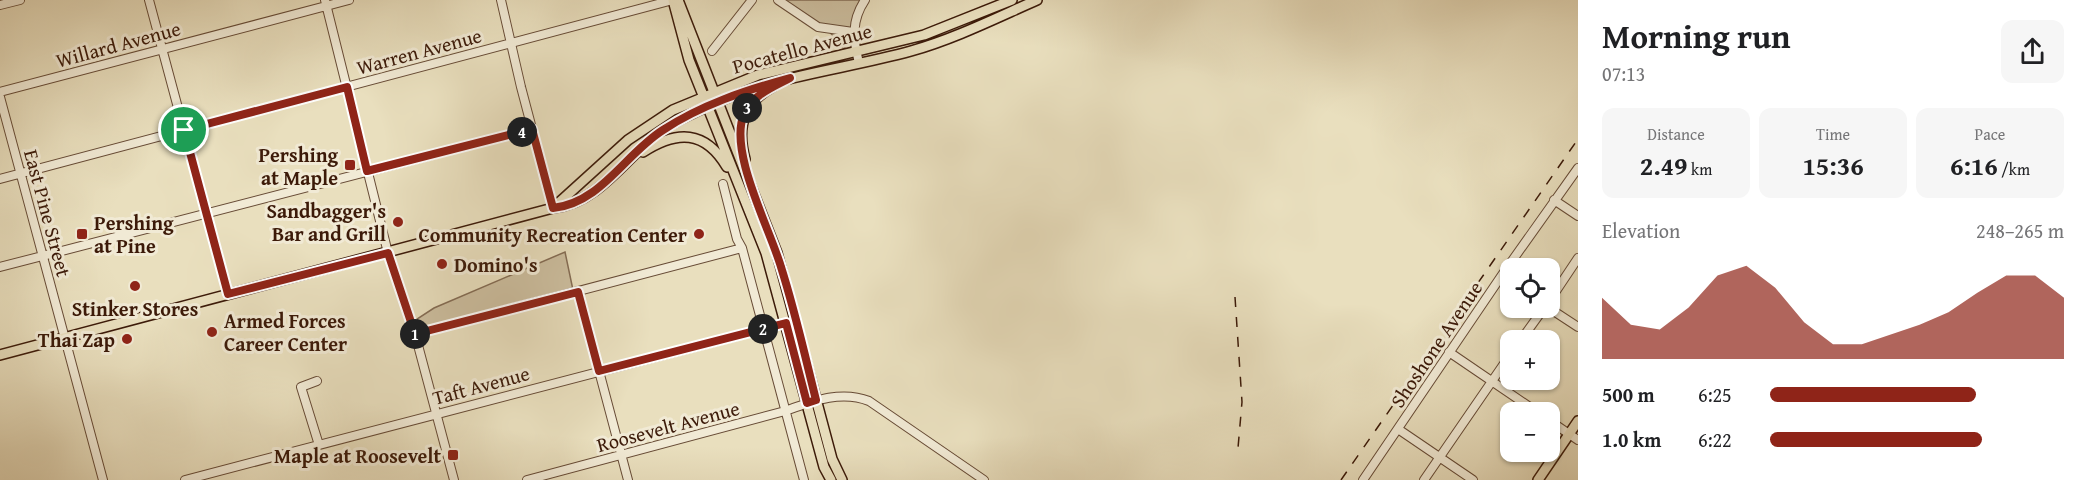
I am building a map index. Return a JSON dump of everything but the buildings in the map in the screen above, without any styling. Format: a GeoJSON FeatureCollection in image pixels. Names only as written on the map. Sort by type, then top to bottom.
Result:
{"type":"FeatureCollection","features":[{"type":"Feature","properties":{"kind":"main road"},"geometry":{"type":"LineString","coordinates":[[673,0],[683,42],[705,102],[766,253],[835,479]]}},
{"type":"Feature","properties":{"kind":"main road"},"geometry":{"type":"LineString","coordinates":[[678,0],[779,259],[812,402]]}},
{"type":"Feature","properties":{"kind":"main road","name":"Pocatello Avenue"},"geometry":{"type":"LineString","coordinates":[[715,98],[857,58],[939,30],[1012,0]]}},
{"type":"Feature","properties":{"kind":"main road","name":"Pocatello Avenue"},"geometry":{"type":"LineString","coordinates":[[705,102],[758,75],[922,48],[1037,0]]}},
{"type":"Feature","properties":{"kind":"main road"},"geometry":{"type":"LineString","coordinates":[[750,185],[741,136],[744,114],[760,94],[790,78]]}},
{"type":"Feature","properties":{"kind":"main road"},"geometry":{"type":"LineString","coordinates":[[0,355],[553,208],[568,207],[589,195],[661,131],[705,102]]}},
{"type":"Feature","properties":{"kind":"main road"},"geometry":{"type":"LineString","coordinates":[[553,208],[641,129],[665,115],[705,102]]}},
{"type":"Feature","properties":{"kind":"main road"},"geometry":{"type":"LineString","coordinates":[[626,163],[663,140],[677,137],[698,139],[710,146],[721,158],[748,205]]}},
{"type":"Feature","properties":{"kind":"main road"},"geometry":{"type":"LineString","coordinates":[[1538,480],[1578,421]]}},
{"type":"Feature","properties":{"kind":"street"},"geometry":{"type":"LineString","coordinates":[[0,5],[20,0]]}},
{"type":"Feature","properties":{"kind":"street"},"geometry":{"type":"LineString","coordinates":[[149,0],[228,294]]}},
{"type":"Feature","properties":{"kind":"street","name":"Willard Avenue"},"geometry":{"type":"LineString","coordinates":[[0,92],[326,3],[348,0]]}},
{"type":"Feature","properties":{"kind":"street"},"geometry":{"type":"LineString","coordinates":[[501,0],[553,208]]}},
{"type":"Feature","properties":{"kind":"street","name":"Warren Avenue"},"geometry":{"type":"LineString","coordinates":[[0,179],[673,0]]}},
{"type":"Feature","properties":{"kind":"street"},"geometry":{"type":"LineString","coordinates":[[712,51],[752,0]]}},
{"type":"Feature","properties":{"kind":"street"},"geometry":{"type":"LineString","coordinates":[[778,0],[818,27],[853,32]]}},
{"type":"Feature","properties":{"kind":"street"},"geometry":{"type":"LineString","coordinates":[[857,58],[853,32],[855,18],[865,0]]}},
{"type":"Feature","properties":{"kind":"street"},"geometry":{"type":"LineString","coordinates":[[326,3],[388,253],[415,334],[454,480]]}},
{"type":"Feature","properties":{"kind":"street","name":"East Pine Street"},"geometry":{"type":"LineString","coordinates":[[0,97],[103,480]]}},
{"type":"Feature","properties":{"kind":"street"},"geometry":{"type":"LineString","coordinates":[[0,267],[532,129]]}},
{"type":"Feature","properties":{"kind":"street","name":"Shoshone Avenue"},"geometry":{"type":"LineString","coordinates":[[1514,258],[1578,168]]}},
{"type":"Feature","properties":{"kind":"street"},"geometry":{"type":"LineString","coordinates":[[723,184],[804,480]]}},
{"type":"Feature","properties":{"kind":"street"},"geometry":{"type":"LineString","coordinates":[[1554,200],[1578,216]]}},
{"type":"Feature","properties":{"kind":"street"},"geometry":{"type":"LineString","coordinates":[[415,334],[742,248]]}},
{"type":"Feature","properties":{"kind":"street"},"geometry":{"type":"LineString","coordinates":[[1560,285],[1578,258]]}},
{"type":"Feature","properties":{"kind":"street","name":"Shoshone Avenue"},"geometry":{"type":"LineString","coordinates":[[1363,480],[1500,278]]}},
{"type":"Feature","properties":{"kind":"street"},"geometry":{"type":"LineString","coordinates":[[578,292],[628,480]]}},
{"type":"Feature","properties":{"kind":"street"},"geometry":{"type":"LineString","coordinates":[[1560,315],[1578,327]]}},
{"type":"Feature","properties":{"kind":"street","name":"Taft Avenue"},"geometry":{"type":"LineString","coordinates":[[185,480],[786,323]]}},
{"type":"Feature","properties":{"kind":"street"},"geometry":{"type":"LineString","coordinates":[[1449,352],[1522,402]]}},
{"type":"Feature","properties":{"kind":"street"},"geometry":{"type":"LineString","coordinates":[[1424,480],[1500,369]]}},
{"type":"Feature","properties":{"kind":"street"},"geometry":{"type":"LineString","coordinates":[[318,381],[302,387],[319,445]]}},
{"type":"Feature","properties":{"kind":"street","name":"Roosevelt Avenue"},"geometry":{"type":"LineString","coordinates":[[527,480],[812,402],[856,395],[869,400],[984,480]]}},
{"type":"Feature","properties":{"kind":"street"},"geometry":{"type":"LineString","coordinates":[[1560,428],[1578,440]]}},
{"type":"Feature","properties":{"kind":"street"},"geometry":{"type":"LineString","coordinates":[[1398,429],[1473,480]]}},
{"type":"Feature","properties":{"kind":"shaded area"},"geometry":{"type":"Polygon","coordinates":[[[778,0],[865,0],[844,49],[828,30],[778,0]]]}},
{"type":"Feature","properties":{"kind":"shaded area"},"geometry":{"type":"Polygon","coordinates":[[[565,252],[573,290],[420,328],[417,319],[434,308],[565,252]]]}},
{"type":"Feature","properties":{"kind":"railway"},"geometry":{"type":"LineString","coordinates":[[1341,480],[1578,139]]}},
{"type":"Feature","properties":{"kind":"railway"},"geometry":{"type":"LineString","coordinates":[[1235,297],[1242,402],[1238,448]]}},
{"type":"Feature","properties":{"kind":"place","name":"Pershing at Maple"},"geometry":{"type":"Point","coordinates":[350,165]}},
{"type":"Feature","properties":{"kind":"place","name":"Sandbagger's Bar and Grill"},"geometry":{"type":"Point","coordinates":[398,222]}},
{"type":"Feature","properties":{"kind":"place","name":"Pershing at Pine"},"geometry":{"type":"Point","coordinates":[82,234]}},
{"type":"Feature","properties":{"kind":"place","name":"Community Recreation Center"},"geometry":{"type":"Point","coordinates":[699,234]}},
{"type":"Feature","properties":{"kind":"place","name":"Domino's"},"geometry":{"type":"Point","coordinates":[442,264]}},
{"type":"Feature","properties":{"kind":"place","name":"Stinker Stores"},"geometry":{"type":"Point","coordinates":[135,286]}},
{"type":"Feature","properties":{"kind":"place","name":"Armed Forces Career Center"},"geometry":{"type":"Point","coordinates":[212,332]}},
{"type":"Feature","properties":{"kind":"place","name":"Thai Zap"},"geometry":{"type":"Point","coordinates":[127,339]}},
{"type":"Feature","properties":{"kind":"place","name":"Maple at Roosevelt"},"geometry":{"type":"Point","coordinates":[453,455]}},
{"type":"Feature","properties":{"kind":"route"},"geometry":{"type":"LineString","coordinates":[[790,78],[754,99],[744,114],[741,136],[750,185],[781,266],[816,400],[807,403],[786,323],[599,371],[578,292],[415,334],[405,311],[388,253],[228,294],[184,130],[347,87],[367,171],[532,129],[553,208],[568,207],[589,195],[645,144],[678,121],[707,106],[750,89],[790,78]]}}]}
